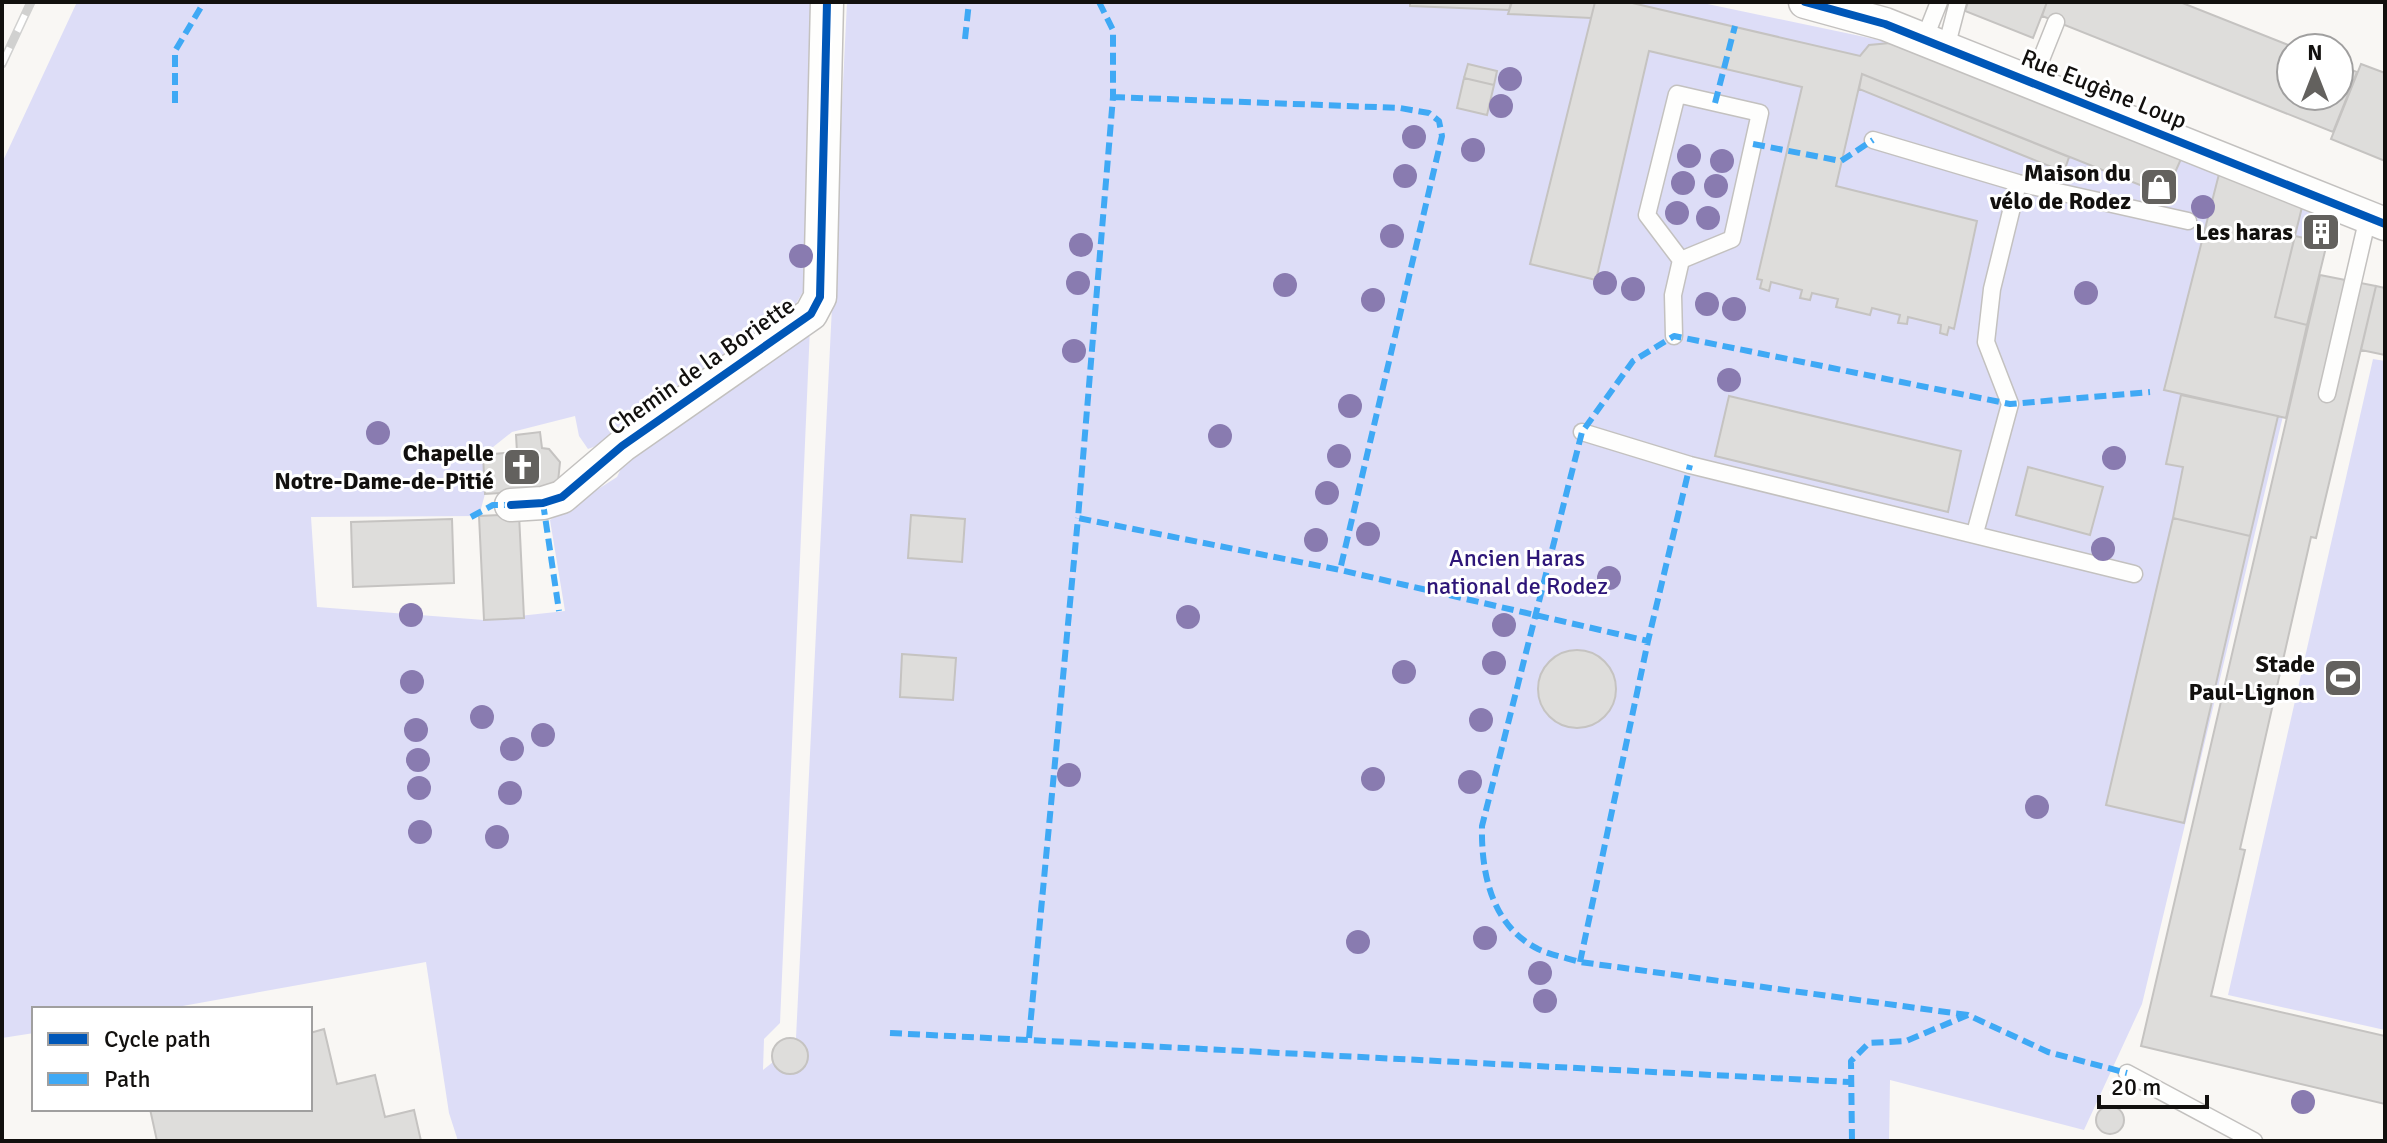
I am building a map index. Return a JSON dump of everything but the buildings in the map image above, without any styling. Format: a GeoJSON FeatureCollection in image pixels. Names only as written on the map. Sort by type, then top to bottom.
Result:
{"type":"FeatureCollection","features":[{"type":"Feature","properties":{"kind":"street","name":"Chemin de la Boriette"},"geometry":{"type":"LineString","coordinates":[[511,505],[543,503],[562,497],[622,446],[811,314],[820,297],[827,2]]}},
{"type":"Feature","properties":{"kind":"street","name":"Rue Eugène Loup"},"geometry":{"type":"LineString","coordinates":[[1805,2],[1885,24],[2377,220]]}},
{"type":"Feature","properties":{"kind":"lane"},"geometry":{"type":"LineString","coordinates":[[1935,44],[1939,2]]}},
{"type":"Feature","properties":{"kind":"lane"},"geometry":{"type":"LineString","coordinates":[[1935,44],[1958,2]]}},
{"type":"Feature","properties":{"kind":"lane"},"geometry":{"type":"LineString","coordinates":[[2032,82],[2056,22]]}},
{"type":"Feature","properties":{"kind":"lane"},"geometry":{"type":"LineString","coordinates":[[1674,336],[1673,295],[1681,260],[1647,215],[1677,94],[1760,113],[1732,239],[1681,260]]}},
{"type":"Feature","properties":{"kind":"lane"},"geometry":{"type":"LineString","coordinates":[[1873,140],[2018,183],[2188,221]]}},
{"type":"Feature","properties":{"kind":"lane"},"geometry":{"type":"LineString","coordinates":[[1975,533],[2010,404],[1986,342],[1992,289],[2018,183]]}},
{"type":"Feature","properties":{"kind":"lane"},"geometry":{"type":"LineString","coordinates":[[2327,394],[2377,220]]}},
{"type":"Feature","properties":{"kind":"lane"},"geometry":{"type":"LineString","coordinates":[[1582,432],[1690,465],[2134,574]]}},
{"type":"Feature","properties":{"kind":"lane"},"geometry":{"type":"LineString","coordinates":[[2127,1073],[2254,1141]]}},
{"type":"Feature","properties":{"kind":"green space","name":"Ancien Haras national de Rodez"},"geometry":{"type":"Polygon","coordinates":[[[77,2],[813,2],[809,282],[792,310],[599,445],[588,449],[579,436],[575,416],[512,432],[483,455],[485,494],[479,516],[311,517],[317,607],[484,620],[565,611],[550,520],[617,477],[629,452],[810,327],[780,1023],[764,1039],[763,1070],[773,1062],[776,1045],[796,1038],[847,2],[1698,2],[1884,41],[2330,220],[2142,1004],[2084,1130],[1890,1080],[1889,1141],[458,1141],[449,1113],[426,962],[177,1007],[32,1007],[32,1033],[2,1038],[2,163],[77,2]]]}},
{"type":"Feature","properties":{"kind":"green space","name":"Stade Paul-Lignon"},"geometry":{"type":"Polygon","coordinates":[[[2373,359],[2385,361],[2385,1030],[2228,995],[2373,359]]]}},
{"type":"Feature","properties":{"kind":"railway"},"geometry":{"type":"LineString","coordinates":[[2,64],[31,2]]}},
{"type":"Feature","properties":{"kind":"marked path"},"geometry":{"type":"LineString","coordinates":[[175,103],[175,51],[204,2]]}},
{"type":"Feature","properties":{"kind":"marked path"},"geometry":{"type":"LineString","coordinates":[[965,39],[969,2]]}},
{"type":"Feature","properties":{"kind":"marked path"},"geometry":{"type":"LineString","coordinates":[[1099,2],[1113,30],[1113,97],[1078,518],[1340,570],[1648,641]]}},
{"type":"Feature","properties":{"kind":"marked path"},"geometry":{"type":"LineString","coordinates":[[1715,103],[1735,26]]}},
{"type":"Feature","properties":{"kind":"marked path"},"geometry":{"type":"LineString","coordinates":[[1113,97],[1400,108],[1429,113],[1439,121],[1442,136],[1340,570]]}},
{"type":"Feature","properties":{"kind":"marked path"},"geometry":{"type":"LineString","coordinates":[[1753,144],[1841,161],[1873,140]]}},
{"type":"Feature","properties":{"kind":"marked path"},"geometry":{"type":"LineString","coordinates":[[1968,1015],[1580,962],[1538,949],[1522,939],[1500,913],[1487,880],[1482,826],[1582,432],[1633,361],[1674,336],[2010,404],[2150,392]]}},
{"type":"Feature","properties":{"kind":"marked path"},"geometry":{"type":"LineString","coordinates":[[1580,962],[1648,641],[1690,465]]}},
{"type":"Feature","properties":{"kind":"marked path"},"geometry":{"type":"LineString","coordinates":[[543,503],[559,611]]}},
{"type":"Feature","properties":{"kind":"marked path"},"geometry":{"type":"LineString","coordinates":[[471,517],[493,505],[511,505]]}},
{"type":"Feature","properties":{"kind":"marked path"},"geometry":{"type":"LineString","coordinates":[[1029,1038],[1078,518]]}},
{"type":"Feature","properties":{"kind":"marked path"},"geometry":{"type":"LineString","coordinates":[[1852,1141],[1851,1061],[1869,1043],[1906,1041],[1968,1015],[2048,1052],[2127,1073]]}},
{"type":"Feature","properties":{"kind":"marked path"},"geometry":{"type":"LineString","coordinates":[[890,1033],[1850,1082]]}},
{"type":"Feature","properties":{"kind":"cycle path"},"geometry":{"type":"LineString","coordinates":[[511,505],[543,503],[562,497],[622,446],[811,314],[820,297],[827,2]]}},
{"type":"Feature","properties":{"kind":"cycle path"},"geometry":{"type":"LineString","coordinates":[[1805,2],[1885,24],[2385,224]]}},
{"type":"Feature","properties":{"kind":"place","name":"Maison du vélo de Rodez"},"geometry":{"type":"Point","coordinates":[2159,187]}},
{"type":"Feature","properties":{"kind":"place","name":"Les haras"},"geometry":{"type":"Point","coordinates":[2321,232]}},
{"type":"Feature","properties":{"kind":"place","name":"Chapelle Notre-Dame-de-Pitié"},"geometry":{"type":"Point","coordinates":[522,467]}},
{"type":"Feature","properties":{"kind":"place","name":"Stade Paul-Lignon"},"geometry":{"type":"Point","coordinates":[2343,678]}}]}
